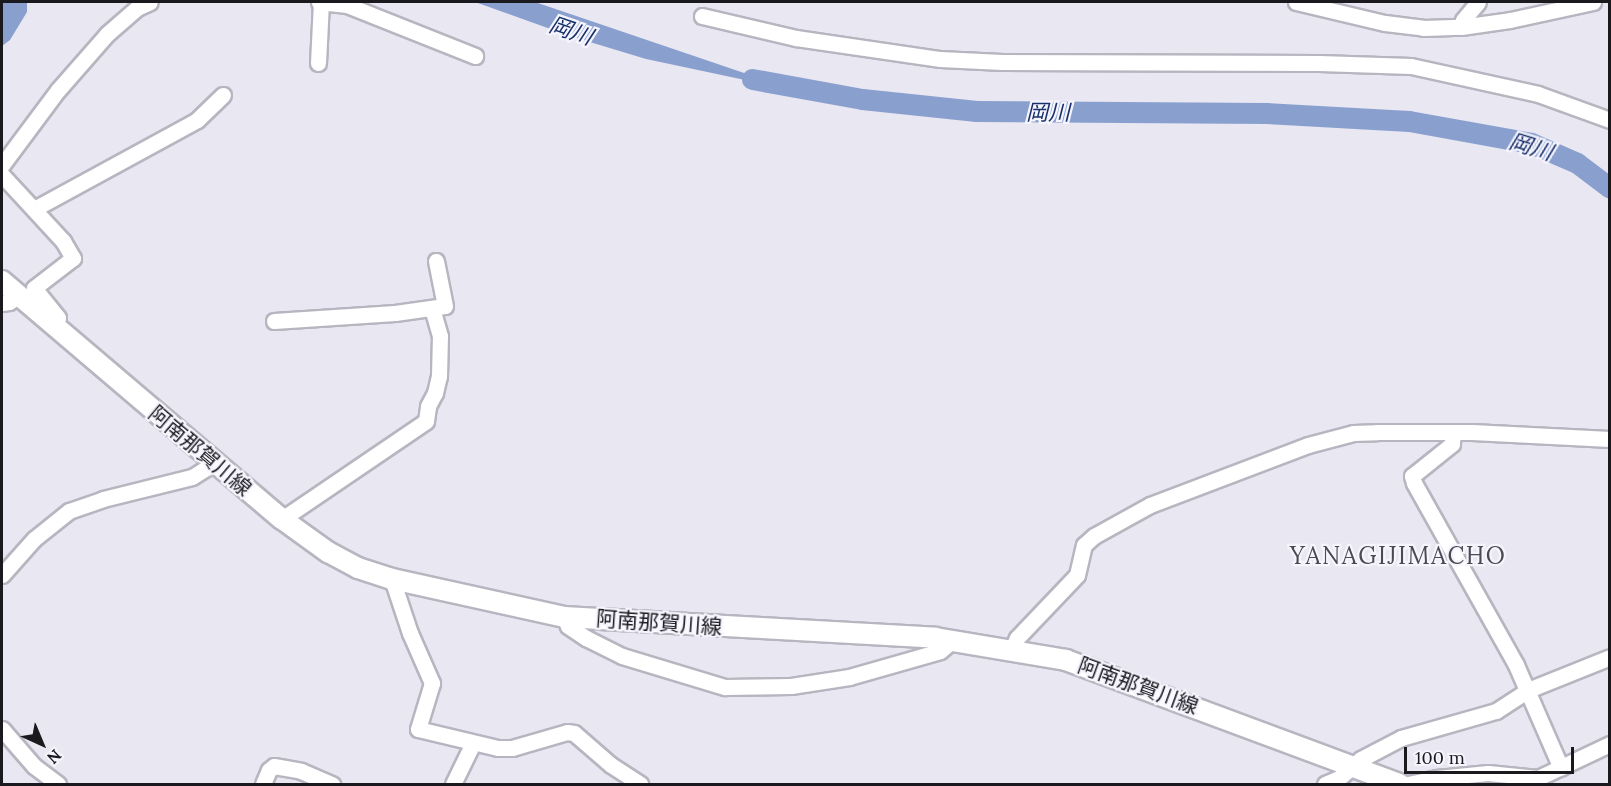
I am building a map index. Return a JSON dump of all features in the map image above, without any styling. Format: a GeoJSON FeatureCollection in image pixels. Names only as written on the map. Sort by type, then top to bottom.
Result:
{"type":"FeatureCollection","features":[{"type":"Feature","properties":{"kind":"main road","name":"阿南那賀川線"},"geometry":{"type":"LineString","coordinates":[[2,281],[10,299],[56,328],[282,519],[328,552],[358,568],[392,579],[565,617],[952,640],[1012,649],[1093,668],[1400,784]]}},
{"type":"Feature","properties":{"kind":"street"},"geometry":{"type":"LineString","coordinates":[[2,165],[58,90],[107,34],[137,8],[150,2]]}},
{"type":"Feature","properties":{"kind":"street"},"geometry":{"type":"LineString","coordinates":[[318,63],[320,2],[347,5],[475,56]]}},
{"type":"Feature","properties":{"kind":"street"},"geometry":{"type":"LineString","coordinates":[[1296,2],[1385,23],[1423,28],[1461,27],[1552,12],[1593,2]]}},
{"type":"Feature","properties":{"kind":"street"},"geometry":{"type":"LineString","coordinates":[[1461,27],[1463,20],[1478,2]]}},
{"type":"Feature","properties":{"kind":"street"},"geometry":{"type":"LineString","coordinates":[[702,16],[796,39],[940,59],[1002,62],[1319,63],[1411,66],[1538,93],[1610,120]]}},
{"type":"Feature","properties":{"kind":"street"},"geometry":{"type":"LineString","coordinates":[[34,209],[197,120],[223,95]]}},
{"type":"Feature","properties":{"kind":"street"},"geometry":{"type":"LineString","coordinates":[[2,175],[63,241],[73,258],[34,288],[58,318],[56,328]]}},
{"type":"Feature","properties":{"kind":"street"},"geometry":{"type":"LineString","coordinates":[[274,321],[445,306],[446,301],[436,261]]}},
{"type":"Feature","properties":{"kind":"street"},"geometry":{"type":"LineString","coordinates":[[282,519],[426,421],[428,406],[435,393],[439,376],[440,336],[432,308]]}},
{"type":"Feature","properties":{"kind":"street"},"geometry":{"type":"LineString","coordinates":[[1453,432],[1452,444],[1412,476],[1414,483],[1528,690],[1561,768]]}},
{"type":"Feature","properties":{"kind":"street"},"geometry":{"type":"LineString","coordinates":[[1012,649],[1017,638],[1077,575],[1084,545],[1094,536],[1150,505],[1308,445],[1353,433],[1472,432],[1610,439]]}},
{"type":"Feature","properties":{"kind":"street"},"geometry":{"type":"LineString","coordinates":[[2,575],[34,539],[69,511],[103,499],[192,477],[214,463]]}},
{"type":"Feature","properties":{"kind":"street"},"geometry":{"type":"LineString","coordinates":[[392,579],[410,633],[432,683],[418,729],[473,743],[512,748],[567,732],[574,733],[611,765],[640,784]]}},
{"type":"Feature","properties":{"kind":"street"},"geometry":{"type":"LineString","coordinates":[[565,617],[568,626],[622,656],[725,687],[791,686],[849,677],[940,651],[952,640]]}},
{"type":"Feature","properties":{"kind":"street"},"geometry":{"type":"LineString","coordinates":[[1325,784],[1340,778],[1364,757],[1401,738],[1496,711],[1528,690],[1610,657]]}},
{"type":"Feature","properties":{"kind":"street"},"geometry":{"type":"LineString","coordinates":[[2,729],[34,766],[58,784]]}},
{"type":"Feature","properties":{"kind":"street"},"geometry":{"type":"LineString","coordinates":[[453,784],[473,743]]}},
{"type":"Feature","properties":{"kind":"street"},"geometry":{"type":"LineString","coordinates":[[1408,784],[1437,778],[1488,773],[1539,781],[1610,744]]}},
{"type":"Feature","properties":{"kind":"street"},"geometry":{"type":"LineString","coordinates":[[263,784],[269,770],[274,766],[301,771],[332,784]]}},
{"type":"Feature","properties":{"kind":"water"},"geometry":{"type":"Polygon","coordinates":[[[2,2],[27,2],[27,12],[10,40],[2,46],[2,2]]]}},
{"type":"Feature","properties":{"kind":"water"},"geometry":{"type":"Polygon","coordinates":[[[475,2],[535,2],[797,91],[646,59],[570,36],[475,2]]]}},
{"type":"Feature","properties":{"kind":"waterway","name":"岡川"},"geometry":{"type":"LineString","coordinates":[[752,79],[862,99],[976,111],[1266,113],[1409,121],[1531,143],[1577,163],[1610,188]]}},
{"type":"Feature","properties":{"kind":"district","name":"YANAGIJIMACHO"},"geometry":{"type":"Point","coordinates":[1398,556]}}]}
